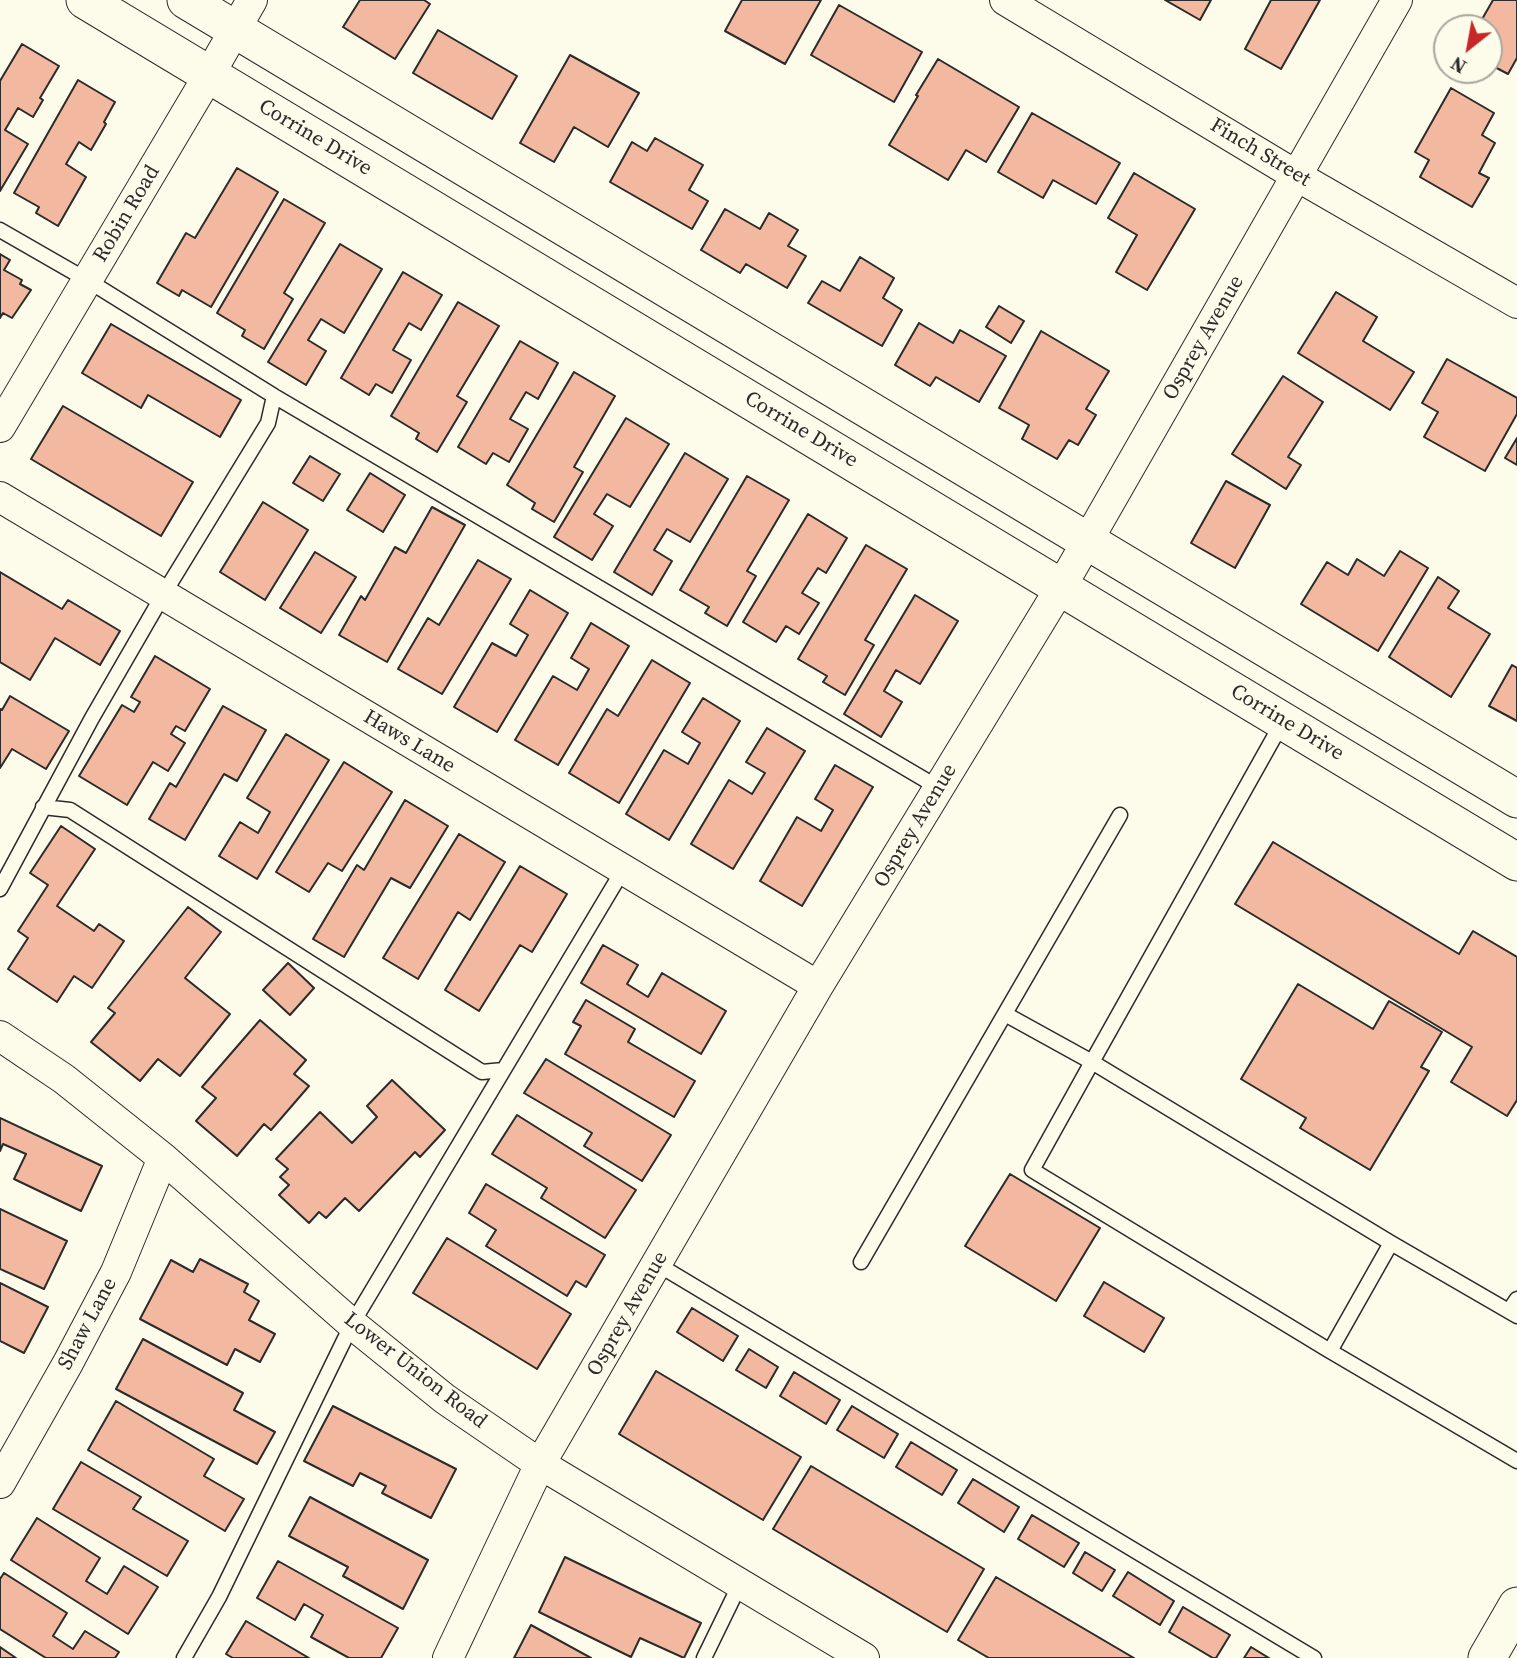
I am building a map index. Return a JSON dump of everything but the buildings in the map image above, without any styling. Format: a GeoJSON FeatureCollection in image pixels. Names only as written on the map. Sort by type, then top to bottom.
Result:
{"type":"FeatureCollection","features":[{"type":"Feature","properties":{"kind":"street","name":"Corrine Drive"},"geometry":{"type":"LineString","coordinates":[[85,0],[1517,862]]}},
{"type":"Feature","properties":{"kind":"street"},"geometry":{"type":"LineString","coordinates":[[186,0],[244,15],[1088,540],[1517,799]]}},
{"type":"Feature","properties":{"kind":"street","name":"Finch Street"},"geometry":{"type":"LineString","coordinates":[[1005,0],[1297,176],[1517,303]]}},
{"type":"Feature","properties":{"kind":"street","name":"Osprey Avenue"},"geometry":{"type":"LineString","coordinates":[[447,1658],[540,1464],[818,986],[1061,587],[1396,0]]}},
{"type":"Feature","properties":{"kind":"street","name":"Robin Road"},"geometry":{"type":"LineString","coordinates":[[0,427],[244,15]]}},
{"type":"Feature","properties":{"kind":"street","name":"Haws Lane"},"geometry":{"type":"LineString","coordinates":[[0,498],[818,986]]}},
{"type":"Feature","properties":{"kind":"street","name":"Lower Union Road"},"geometry":{"type":"LineString","coordinates":[[0,1036],[64,1079],[163,1158],[352,1324],[445,1399],[540,1464],[864,1658]]}},
{"type":"Feature","properties":{"kind":"street","name":"Shaw Lane"},"geometry":{"type":"LineString","coordinates":[[0,1483],[116,1272],[163,1158]]}},
{"type":"Feature","properties":{"kind":"street"},"geometry":{"type":"LineString","coordinates":[[1487,1658],[1517,1606]]}},
{"type":"Feature","properties":{"kind":"lane"},"geometry":{"type":"LineString","coordinates":[[0,230],[87,280],[274,396],[939,788]]}},
{"type":"Feature","properties":{"kind":"lane"},"geometry":{"type":"LineString","coordinates":[[0,889],[43,807],[163,595],[268,423],[274,396]]}},
{"type":"Feature","properties":{"kind":"lane"},"geometry":{"type":"LineString","coordinates":[[1283,721],[1032,1170],[1517,1461]]}},
{"type":"Feature","properties":{"kind":"lane"},"geometry":{"type":"LineString","coordinates":[[43,807],[70,810],[482,1072],[503,1070]]}},
{"type":"Feature","properties":{"kind":"lane"},"geometry":{"type":"LineString","coordinates":[[861,1262],[1120,815]]}},
{"type":"Feature","properties":{"kind":"lane"},"geometry":{"type":"LineString","coordinates":[[184,1658],[219,1597],[352,1324],[623,870]]}},
{"type":"Feature","properties":{"kind":"lane"},"geometry":{"type":"LineString","coordinates":[[1005,1014],[1092,1062],[1391,1243],[1515,1309]]}},
{"type":"Feature","properties":{"kind":"lane"},"geometry":{"type":"LineString","coordinates":[[1331,1351],[1391,1243]]}},
{"type":"Feature","properties":{"kind":"lane"},"geometry":{"type":"LineString","coordinates":[[657,1264],[1314,1658]]}},
{"type":"Feature","properties":{"kind":"lane"},"geometry":{"type":"LineString","coordinates":[[704,1658],[740,1584]]}}]}
